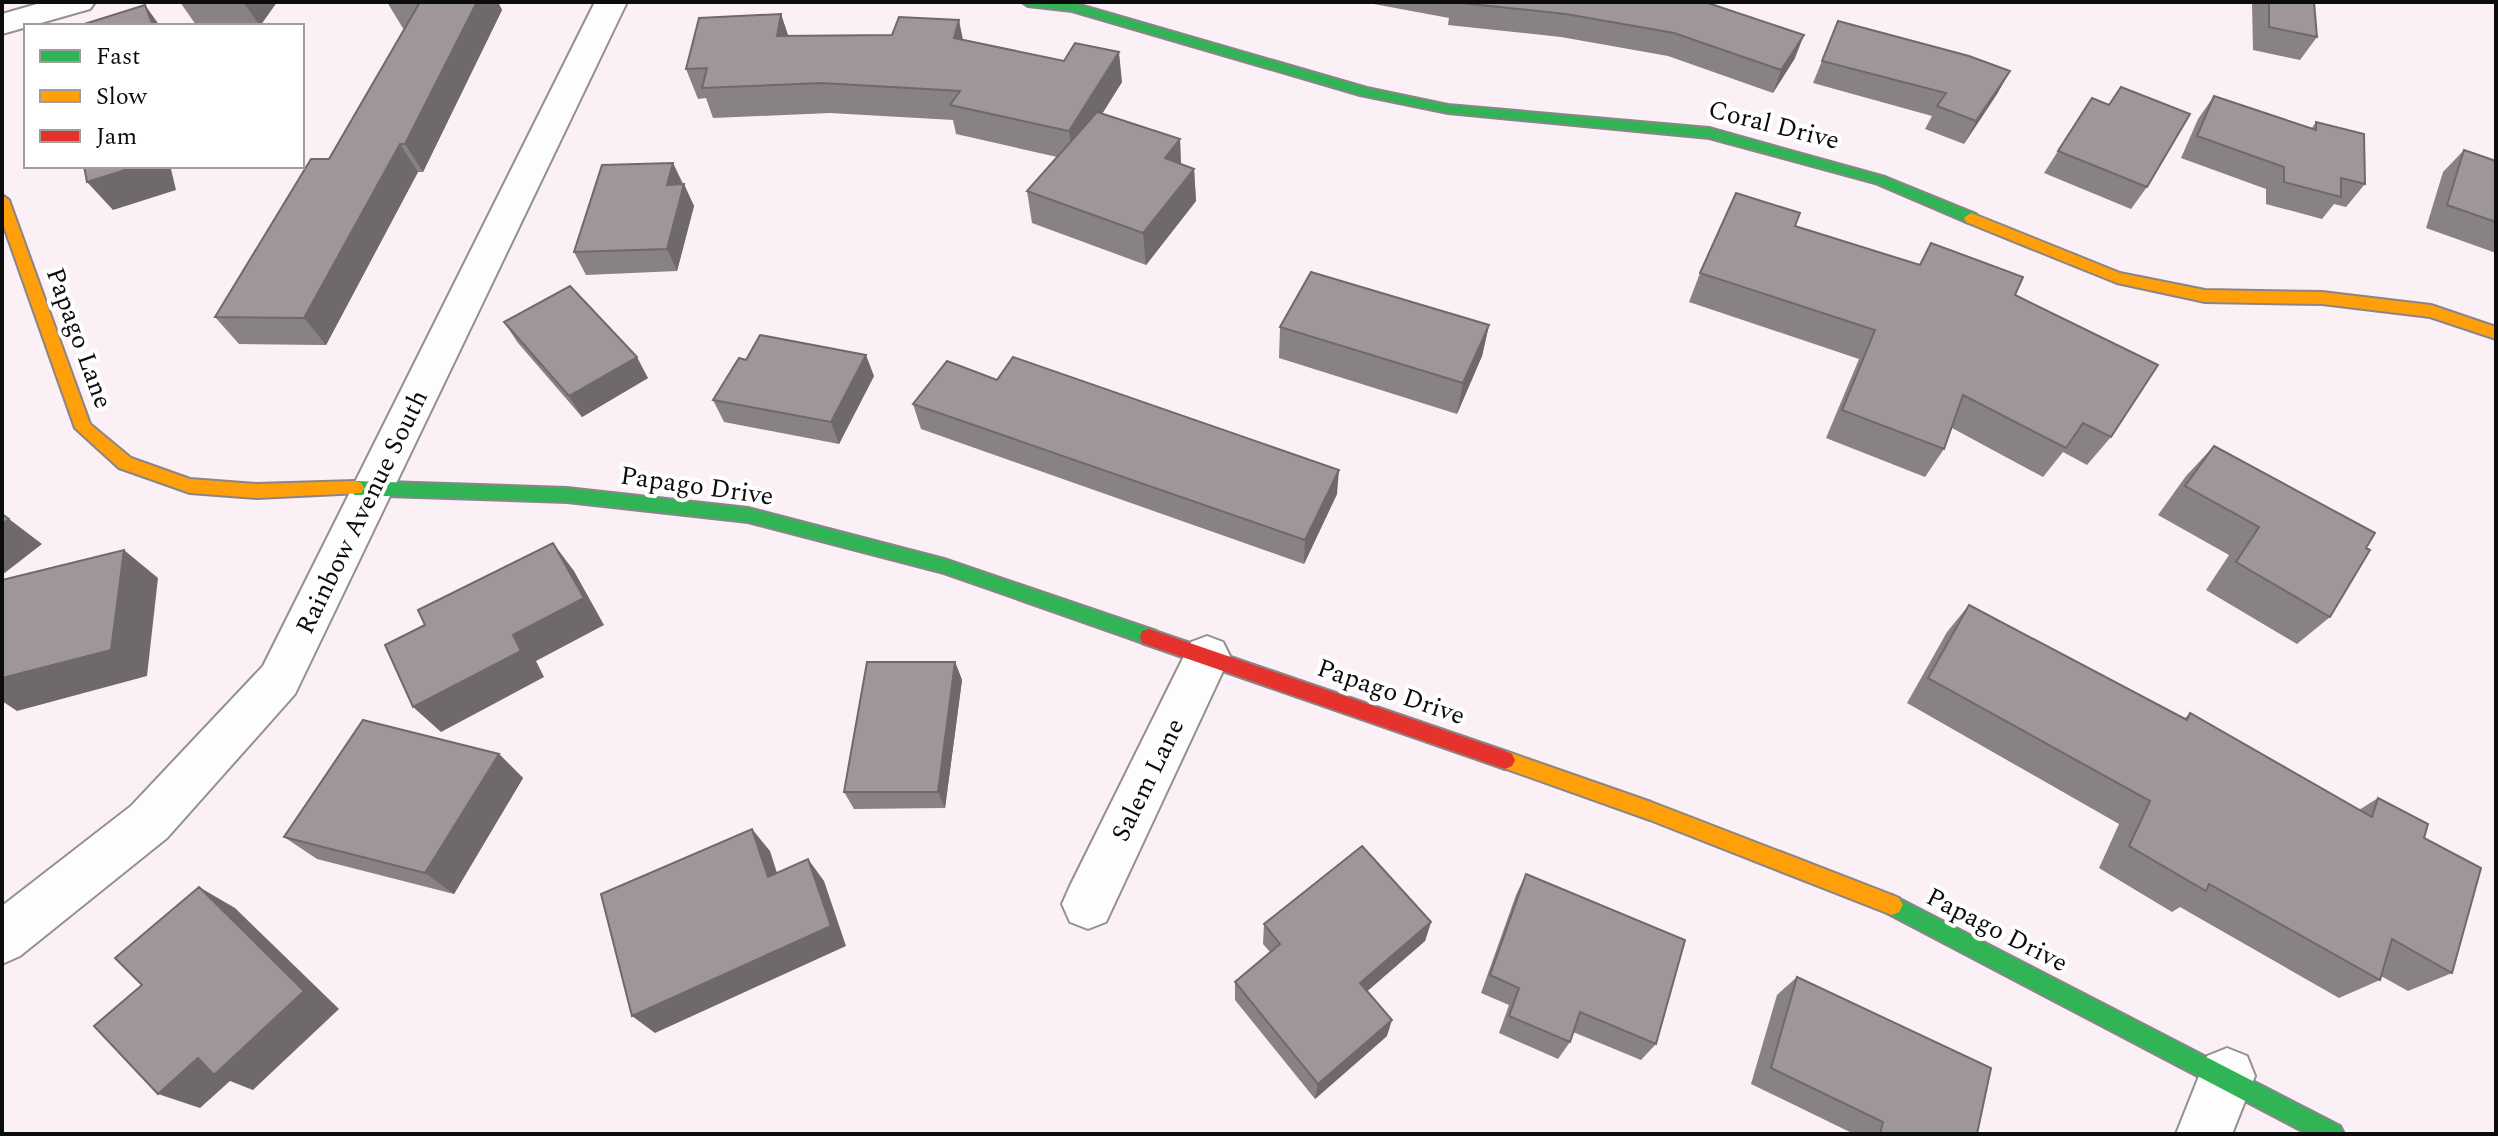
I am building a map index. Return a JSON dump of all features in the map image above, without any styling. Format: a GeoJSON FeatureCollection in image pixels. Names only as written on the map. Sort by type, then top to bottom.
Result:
{"type":"FeatureCollection","features":[{"type":"Feature","properties":{"kind":"street"},"geometry":{"type":"LineString","coordinates":[[2,24],[79,2]]}},
{"type":"Feature","properties":{"kind":"street","name":"Rainbow Avenue South"},"geometry":{"type":"LineString","coordinates":[[2,938],[149,822],[279,680],[611,2]]}},
{"type":"Feature","properties":{"kind":"street","name":"Coral Drive"},"geometry":{"type":"LineString","coordinates":[[1028,2],[1073,7],[1365,92],[1448,109],[1709,133],[1880,180],[2117,278],[2205,296],[2322,298],[2431,311],[2496,333]]}},
{"type":"Feature","properties":{"kind":"street","name":"Papago Lane"},"geometry":{"type":"LineString","coordinates":[[2,200],[83,428],[125,463],[190,486],[257,491],[375,487]]}},
{"type":"Feature","properties":{"kind":"street","name":"Papago Drive"},"geometry":{"type":"LineString","coordinates":[[375,487],[567,495],[748,515],[944,566],[1651,811],[1898,908],[2227,1076],[2332,1134]]}},
{"type":"Feature","properties":{"kind":"street","name":"Salem Lane"},"geometry":{"type":"LineString","coordinates":[[1088,904],[1207,656]]}},
{"type":"Feature","properties":{"kind":"street"},"geometry":{"type":"LineString","coordinates":[[2204,1134],[2227,1076]]}},
{"type":"Feature","properties":{"kind":"building"},"geometry":{"type":"Polygon","coordinates":[[[420,2],[477,2],[405,144],[400,144],[304,318],[215,317],[311,159],[329,159],[420,2]]]}},
{"type":"Feature","properties":{"kind":"building"},"geometry":{"type":"Polygon","coordinates":[[[1451,2],[1705,2],[1804,35],[1781,70],[1674,33],[1566,14],[1451,2]]]}},
{"type":"Feature","properties":{"kind":"building"},"geometry":{"type":"Polygon","coordinates":[[[2269,2],[2314,2],[2317,37],[2269,27],[2269,2]]]}},
{"type":"Feature","properties":{"kind":"building"},"geometry":{"type":"Polygon","coordinates":[[[145,5],[152,24],[84,24],[145,5]]]}},
{"type":"Feature","properties":{"kind":"building"},"geometry":{"type":"Polygon","coordinates":[[[781,14],[777,36],[892,35],[899,17],[959,20],[954,38],[1064,61],[1075,43],[1119,52],[1069,131],[950,105],[960,91],[821,83],[702,88],[707,68],[686,69],[699,18],[781,14]]]}},
{"type":"Feature","properties":{"kind":"building"},"geometry":{"type":"Polygon","coordinates":[[[1838,21],[1969,56],[2010,71],[1976,121],[1937,106],[1946,93],[1822,61],[1838,21]]]}},
{"type":"Feature","properties":{"kind":"building"},"geometry":{"type":"Polygon","coordinates":[[[2121,87],[2190,114],[2147,187],[2058,151],[2092,98],[2109,105],[2121,87]]]}},
{"type":"Feature","properties":{"kind":"building"},"geometry":{"type":"Polygon","coordinates":[[[2214,96],[2316,130],[2316,122],[2364,134],[2365,184],[2341,178],[2341,197],[2284,182],[2284,167],[2197,136],[2214,96]]]}},
{"type":"Feature","properties":{"kind":"building"},"geometry":{"type":"Polygon","coordinates":[[[1097,112],[1180,139],[1165,158],[1194,169],[1143,233],[1027,191],[1097,112]]]}},
{"type":"Feature","properties":{"kind":"building"},"geometry":{"type":"Polygon","coordinates":[[[2464,150],[2496,161],[2496,222],[2447,205],[2464,150]]]}},
{"type":"Feature","properties":{"kind":"building"},"geometry":{"type":"Polygon","coordinates":[[[673,163],[667,185],[684,184],[667,249],[574,252],[602,165],[673,163]]]}},
{"type":"Feature","properties":{"kind":"building"},"geometry":{"type":"Polygon","coordinates":[[[84,168],[132,168],[87,182],[84,168]]]}},
{"type":"Feature","properties":{"kind":"building"},"geometry":{"type":"Polygon","coordinates":[[[1736,193],[1800,213],[1795,226],[1920,265],[1931,243],[2023,277],[2015,295],[2158,365],[2111,437],[2083,423],[2066,448],[1963,395],[1944,449],[1842,410],[1875,330],[1700,273],[1736,193]]]}},
{"type":"Feature","properties":{"kind":"building"},"geometry":{"type":"Polygon","coordinates":[[[1311,272],[1489,325],[1463,383],[1280,327],[1311,272]]]}},
{"type":"Feature","properties":{"kind":"building"},"geometry":{"type":"Polygon","coordinates":[[[570,286],[637,357],[569,396],[504,322],[570,286]]]}},
{"type":"Feature","properties":{"kind":"building"},"geometry":{"type":"Polygon","coordinates":[[[760,335],[866,355],[831,422],[713,400],[739,358],[746,360],[760,335]]]}},
{"type":"Feature","properties":{"kind":"building"},"geometry":{"type":"Polygon","coordinates":[[[1013,357],[1339,470],[1305,540],[913,404],[947,361],[997,380],[1013,357]]]}},
{"type":"Feature","properties":{"kind":"building"},"geometry":{"type":"Polygon","coordinates":[[[2214,446],[2375,533],[2366,548],[2370,550],[2330,617],[2236,562],[2259,527],[2185,486],[2214,446]]]}},
{"type":"Feature","properties":{"kind":"building"},"geometry":{"type":"Polygon","coordinates":[[[553,543],[584,598],[513,635],[521,651],[413,707],[385,645],[425,625],[418,610],[553,543]]]}},
{"type":"Feature","properties":{"kind":"building"},"geometry":{"type":"Polygon","coordinates":[[[124,550],[111,650],[2,678],[2,580],[124,550]]]}},
{"type":"Feature","properties":{"kind":"building"},"geometry":{"type":"Polygon","coordinates":[[[1969,605],[2187,720],[2190,713],[2372,817],[2378,798],[2428,824],[2424,838],[2481,868],[2452,973],[2392,939],[2380,980],[2209,884],[2206,891],[2129,846],[2150,801],[1928,678],[1969,605]]]}},
{"type":"Feature","properties":{"kind":"building"},"geometry":{"type":"Polygon","coordinates":[[[867,662],[955,662],[938,792],[844,792],[867,662]]]}},
{"type":"Feature","properties":{"kind":"building"},"geometry":{"type":"Polygon","coordinates":[[[363,720],[499,754],[425,873],[284,837],[363,720]]]}},
{"type":"Feature","properties":{"kind":"building"},"geometry":{"type":"Polygon","coordinates":[[[752,829],[768,877],[808,859],[831,926],[632,1016],[601,894],[752,829]]]}},
{"type":"Feature","properties":{"kind":"building"},"geometry":{"type":"Polygon","coordinates":[[[1362,846],[1431,922],[1360,983],[1392,1020],[1318,1084],[1235,982],[1280,944],[1264,924],[1362,846]]]}},
{"type":"Feature","properties":{"kind":"building"},"geometry":{"type":"Polygon","coordinates":[[[1526,874],[1685,940],[1656,1044],[1580,1012],[1570,1042],[1509,1016],[1519,988],[1490,975],[1526,874]]]}},
{"type":"Feature","properties":{"kind":"building"},"geometry":{"type":"Polygon","coordinates":[[[199,887],[304,991],[214,1075],[198,1058],[158,1094],[94,1026],[142,985],[115,958],[199,887]]]}},
{"type":"Feature","properties":{"kind":"building"},"geometry":{"type":"Polygon","coordinates":[[[1797,977],[1991,1068],[1977,1134],[1880,1134],[1883,1122],[1771,1068],[1797,977]]]}},
{"type":"Feature","properties":{"kind":"traffic: fast"},"geometry":{"type":"LineString","coordinates":[[1028,2],[1073,7],[1365,92],[1448,109],[1709,133],[1880,180],[1971,218]]}},
{"type":"Feature","properties":{"kind":"traffic: fast"},"geometry":{"type":"LineString","coordinates":[[355,488],[567,495],[748,515],[944,566],[1149,637]]}},
{"type":"Feature","properties":{"kind":"traffic: fast"},"geometry":{"type":"LineString","coordinates":[[1892,905],[2332,1134]]}},
{"type":"Feature","properties":{"kind":"traffic: slow"},"geometry":{"type":"LineString","coordinates":[[2,200],[83,428],[125,463],[190,486],[257,491],[355,488]]}},
{"type":"Feature","properties":{"kind":"traffic: slow"},"geometry":{"type":"LineString","coordinates":[[1971,218],[2117,278],[2205,296],[2322,298],[2431,311],[2496,333]]}},
{"type":"Feature","properties":{"kind":"traffic: slow"},"geometry":{"type":"LineString","coordinates":[[1505,760],[1651,811],[1892,905]]}},
{"type":"Feature","properties":{"kind":"traffic: jam"},"geometry":{"type":"LineString","coordinates":[[1149,637],[1505,760]]}}]}
